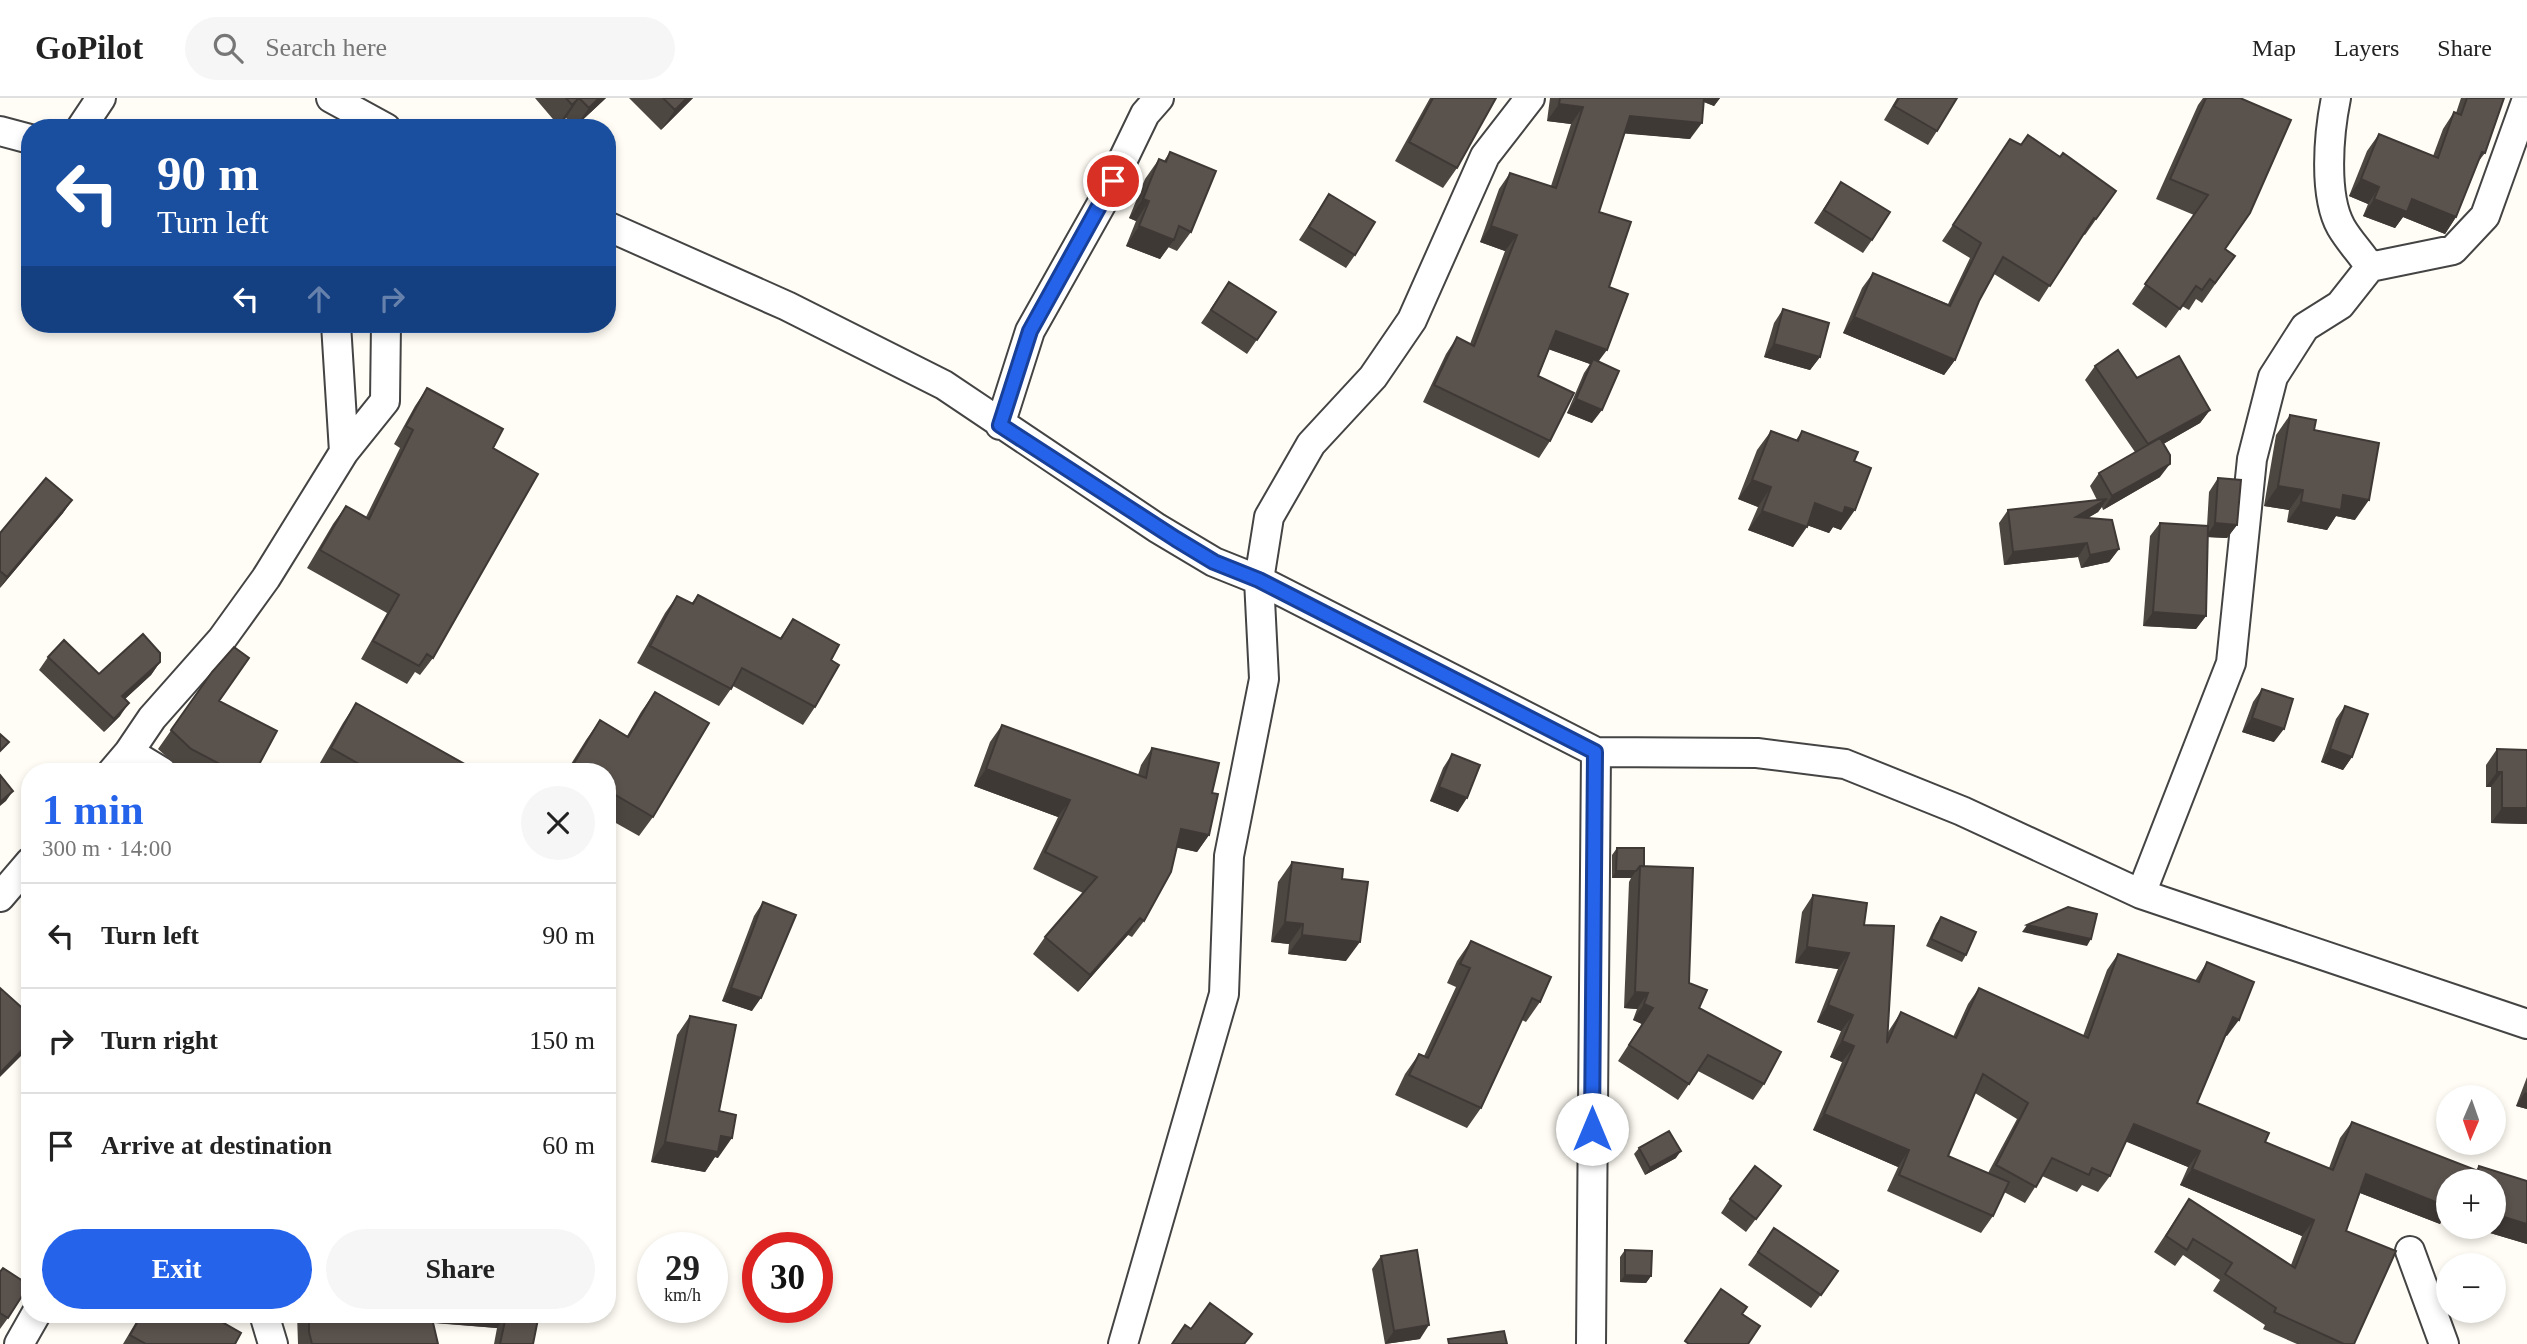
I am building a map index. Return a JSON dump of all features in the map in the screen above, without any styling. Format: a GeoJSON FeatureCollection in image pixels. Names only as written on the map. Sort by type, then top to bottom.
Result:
{"type":"FeatureCollection","features":[{"type":"Feature","properties":{"kind":"street"},"geometry":{"type":"LineString","coordinates":[[87,119],[102,98]]}},
{"type":"Feature","properties":{"kind":"street"},"geometry":{"type":"LineString","coordinates":[[331,98],[370,119]]}},
{"type":"Feature","properties":{"kind":"street"},"geometry":{"type":"LineString","coordinates":[[1000,425],[1030,331],[1102,203],[1145,114],[1158,98]]}},
{"type":"Feature","properties":{"kind":"street"},"geometry":{"type":"LineString","coordinates":[[1123,1344],[1224,993],[1229,856],[1264,678],[1259,580],[1269,517],[1311,444],[1373,377],[1412,320],[1485,156],[1530,98]]}},
{"type":"Feature","properties":{"kind":"street"},"geometry":{"type":"LineString","coordinates":[[2336,98],[2329,132],[2332,192],[2340,225],[2370,267]]}},
{"type":"Feature","properties":{"kind":"street"},"geometry":{"type":"LineString","coordinates":[[2141,894],[2231,663],[2252,459],[2273,377],[2305,327],[2340,304],[2370,267],[2453,250],[2485,216],[2527,99]]}},
{"type":"Feature","properties":{"kind":"street"},"geometry":{"type":"LineString","coordinates":[[0,131],[21,137]]}},
{"type":"Feature","properties":{"kind":"street"},"geometry":{"type":"LineString","coordinates":[[616,230],[787,306],[944,385],[1157,528],[1214,562],[1259,580],[1595,752],[1757,753],[1845,764],[1962,811],[2141,894],[2527,1024]]}},
{"type":"Feature","properties":{"kind":"street"},"geometry":{"type":"LineString","coordinates":[[337,333],[344,452]]}},
{"type":"Feature","properties":{"kind":"street"},"geometry":{"type":"LineString","coordinates":[[120,762],[152,718],[222,639],[266,578],[344,452],[385,401],[386,333]]}},
{"type":"Feature","properties":{"kind":"street"},"geometry":{"type":"LineString","coordinates":[[1591,1344],[1595,752]]}},
{"type":"Feature","properties":{"kind":"street"},"geometry":{"type":"LineString","coordinates":[[0,897],[21,872]]}},
{"type":"Feature","properties":{"kind":"street"},"geometry":{"type":"LineString","coordinates":[[2410,1251],[2444,1344]]}},
{"type":"Feature","properties":{"kind":"street"},"geometry":{"type":"LineString","coordinates":[[19,1344],[31,1323]]}},
{"type":"Feature","properties":{"kind":"street"},"geometry":{"type":"LineString","coordinates":[[267,1323],[273,1344]]}},
{"type":"Feature","properties":{"kind":"building"},"geometry":{"type":"Polygon","coordinates":[[[566,98],[579,98],[572,105],[566,98]]]}},
{"type":"Feature","properties":{"kind":"building"},"geometry":{"type":"Polygon","coordinates":[[[579,98],[599,98],[589,108],[579,98]]]}},
{"type":"Feature","properties":{"kind":"building"},"geometry":{"type":"Polygon","coordinates":[[[663,98],[687,98],[675,110],[663,98]]]}},
{"type":"Feature","properties":{"kind":"building"},"geometry":{"type":"Polygon","coordinates":[[[1433,98],[1496,98],[1457,168],[1409,142],[1433,98]]]}},
{"type":"Feature","properties":{"kind":"building"},"geometry":{"type":"Polygon","coordinates":[[[1560,98],[1704,98],[1702,123],[1630,116],[1599,212],[1631,222],[1609,287],[1628,294],[1607,350],[1556,331],[1538,376],[1574,393],[1550,441],[1434,385],[1457,337],[1474,346],[1517,235],[1491,226],[1510,173],[1556,188],[1583,107],[1559,104],[1560,98]]]}},
{"type":"Feature","properties":{"kind":"building"},"geometry":{"type":"Polygon","coordinates":[[[1899,98],[1957,98],[1937,131],[1894,106],[1899,98]]]}},
{"type":"Feature","properties":{"kind":"building"},"geometry":{"type":"Polygon","coordinates":[[[2206,98],[2240,98],[2291,120],[2250,213],[2225,249],[2235,256],[2215,283],[2210,279],[2202,290],[2196,286],[2180,309],[2145,284],[2208,195],[2170,179],[2206,98]]]}},
{"type":"Feature","properties":{"kind":"building"},"geometry":{"type":"Polygon","coordinates":[[[2467,98],[2504,98],[2485,153],[2482,152],[2456,217],[2412,199],[2407,212],[2374,199],[2379,187],[2361,179],[2379,134],[2438,158],[2454,112],[2461,115],[2467,98]]]}},
{"type":"Feature","properties":{"kind":"building"},"geometry":{"type":"Polygon","coordinates":[[[2028,135],[2060,157],[2063,153],[2116,191],[2096,219],[2094,218],[2050,286],[2003,257],[1979,301],[1955,360],[1854,317],[1873,273],[1950,306],[1981,243],[1953,225],[2010,139],[2021,145],[2028,135]]]}},
{"type":"Feature","properties":{"kind":"building"},"geometry":{"type":"Polygon","coordinates":[[[1170,152],[1216,171],[1191,232],[1179,226],[1174,240],[1139,226],[1149,201],[1143,199],[1159,159],[1166,162],[1170,152]]]}},
{"type":"Feature","properties":{"kind":"building"},"geometry":{"type":"Polygon","coordinates":[[[1841,182],[1890,212],[1872,240],[1824,210],[1841,182]]]}},
{"type":"Feature","properties":{"kind":"building"},"geometry":{"type":"Polygon","coordinates":[[[1329,194],[1375,222],[1355,255],[1309,227],[1329,194]]]}},
{"type":"Feature","properties":{"kind":"building"},"geometry":{"type":"Polygon","coordinates":[[[1229,282],[1276,312],[1257,340],[1211,310],[1229,282]]]}},
{"type":"Feature","properties":{"kind":"building"},"geometry":{"type":"Polygon","coordinates":[[[1783,309],[1829,323],[1820,357],[1774,344],[1783,309]]]}},
{"type":"Feature","properties":{"kind":"building"},"geometry":{"type":"Polygon","coordinates":[[[2118,350],[2137,378],[2179,356],[2210,410],[2148,444],[2095,366],[2118,350]]]}},
{"type":"Feature","properties":{"kind":"building"},"geometry":{"type":"Polygon","coordinates":[[[1593,359],[1619,371],[1602,410],[1576,399],[1593,359]]]}},
{"type":"Feature","properties":{"kind":"building"},"geometry":{"type":"Polygon","coordinates":[[[427,388],[503,429],[493,448],[538,474],[433,658],[427,654],[419,666],[373,641],[399,595],[320,550],[346,506],[369,519],[413,430],[406,426],[427,388]]]}},
{"type":"Feature","properties":{"kind":"building"},"geometry":{"type":"Polygon","coordinates":[[[2290,415],[2316,420],[2314,430],[2379,443],[2369,500],[2343,495],[2341,510],[2301,502],[2303,490],[2278,486],[2290,415]]]}},
{"type":"Feature","properties":{"kind":"building"},"geometry":{"type":"Polygon","coordinates":[[[1771,431],[1798,441],[1802,431],[1858,452],[1854,461],[1871,468],[1855,510],[1845,507],[1843,514],[1815,503],[1807,527],[1762,511],[1771,487],[1752,480],[1771,431]]]}},
{"type":"Feature","properties":{"kind":"building"},"geometry":{"type":"Polygon","coordinates":[[[2160,438],[2170,455],[2170,464],[2112,496],[2099,473],[2160,438]]]}},
{"type":"Feature","properties":{"kind":"building"},"geometry":{"type":"Polygon","coordinates":[[[46,478],[72,500],[7,577],[0,571],[0,533],[46,478]]]}},
{"type":"Feature","properties":{"kind":"building"},"geometry":{"type":"Polygon","coordinates":[[[2218,478],[2241,480],[2237,525],[2215,523],[2218,478]]]}},
{"type":"Feature","properties":{"kind":"building"},"geometry":{"type":"Polygon","coordinates":[[[2107,499],[2076,517],[2112,520],[2119,549],[2090,555],[2087,543],[2013,552],[2008,510],[2107,499]]]}},
{"type":"Feature","properties":{"kind":"building"},"geometry":{"type":"Polygon","coordinates":[[[2160,523],[2208,526],[2206,616],[2153,612],[2160,523]]]}},
{"type":"Feature","properties":{"kind":"building"},"geometry":{"type":"Polygon","coordinates":[[[698,595],[781,639],[793,619],[839,645],[831,660],[839,665],[815,707],[742,668],[731,689],[650,646],[677,596],[693,604],[698,595]]]}},
{"type":"Feature","properties":{"kind":"building"},"geometry":{"type":"Polygon","coordinates":[[[143,634],[160,653],[160,662],[122,696],[129,703],[114,719],[48,657],[64,640],[99,674],[143,634]]]}},
{"type":"Feature","properties":{"kind":"building"},"geometry":{"type":"Polygon","coordinates":[[[234,647],[249,658],[219,701],[277,731],[260,763],[218,763],[191,749],[171,730],[212,672],[234,647]]]}},
{"type":"Feature","properties":{"kind":"building"},"geometry":{"type":"Polygon","coordinates":[[[2262,689],[2293,699],[2284,729],[2252,718],[2262,689]]]}},
{"type":"Feature","properties":{"kind":"building"},"geometry":{"type":"Polygon","coordinates":[[[655,692],[709,723],[653,817],[616,795],[616,763],[574,763],[600,720],[628,737],[655,692]]]}},
{"type":"Feature","properties":{"kind":"building"},"geometry":{"type":"Polygon","coordinates":[[[356,703],[463,763],[357,763],[331,748],[356,703]]]}},
{"type":"Feature","properties":{"kind":"building"},"geometry":{"type":"Polygon","coordinates":[[[2345,706],[2368,714],[2352,757],[2330,749],[2345,706]]]}},
{"type":"Feature","properties":{"kind":"building"},"geometry":{"type":"Polygon","coordinates":[[[1002,725],[1146,778],[1152,748],[1219,763],[1212,793],[1218,794],[1209,835],[1181,829],[1171,872],[1144,921],[1140,918],[1090,975],[1045,937],[1097,877],[1045,852],[1070,800],[986,769],[1002,725]]]}},
{"type":"Feature","properties":{"kind":"building"},"geometry":{"type":"Polygon","coordinates":[[[0,734],[9,742],[0,751],[0,734]]]}},
{"type":"Feature","properties":{"kind":"building"},"geometry":{"type":"Polygon","coordinates":[[[2497,749],[2527,750],[2527,808],[2502,808],[2502,772],[2497,772],[2497,749]]]}},
{"type":"Feature","properties":{"kind":"building"},"geometry":{"type":"Polygon","coordinates":[[[1452,754],[1480,765],[1467,798],[1439,787],[1452,754]]]}},
{"type":"Feature","properties":{"kind":"building"},"geometry":{"type":"Polygon","coordinates":[[[0,775],[13,791],[0,802],[0,775]]]}},
{"type":"Feature","properties":{"kind":"building"},"geometry":{"type":"Polygon","coordinates":[[[1617,848],[1644,848],[1644,866],[1640,866],[1636,871],[1616,871],[1617,848]]]}},
{"type":"Feature","properties":{"kind":"building"},"geometry":{"type":"Polygon","coordinates":[[[1292,862],[1343,869],[1342,879],[1368,882],[1360,942],[1302,935],[1303,924],[1285,922],[1292,862]]]}},
{"type":"Feature","properties":{"kind":"building"},"geometry":{"type":"Polygon","coordinates":[[[1640,866],[1693,868],[1689,983],[1707,990],[1699,1008],[1781,1052],[1764,1084],[1708,1055],[1689,1084],[1629,1045],[1653,1008],[1644,1004],[1648,993],[1635,992],[1640,866]]]}},
{"type":"Feature","properties":{"kind":"building"},"geometry":{"type":"Polygon","coordinates":[[[1813,895],[1867,903],[1864,925],[1894,926],[1887,1043],[1901,1012],[1956,1038],[1979,988],[2088,1038],[2118,954],[2199,982],[2207,962],[2254,982],[2239,1020],[2233,1017],[2197,1103],[2269,1133],[2265,1142],[2333,1170],[2352,1122],[2473,1169],[2436,1169],[2436,1202],[2366,1174],[2346,1231],[2396,1251],[2354,1344],[2344,1344],[2274,1312],[2276,1308],[2225,1274],[2232,1263],[2193,1239],[2187,1250],[2166,1236],[2189,1199],[2295,1268],[2314,1220],[2192,1169],[2200,1151],[2134,1124],[2110,1176],[2092,1168],[2089,1175],[2052,1158],[2036,1187],[1996,1165],[2028,1103],[1983,1074],[1948,1156],[2009,1182],[1993,1216],[1899,1175],[1909,1150],[1824,1114],[1854,1046],[1842,1041],[1853,1015],[1828,1005],[1849,953],[1807,947],[1813,895]]]}},
{"type":"Feature","properties":{"kind":"building"},"geometry":{"type":"Polygon","coordinates":[[[763,902],[796,915],[761,998],[731,988],[763,902]]]}},
{"type":"Feature","properties":{"kind":"building"},"geometry":{"type":"Polygon","coordinates":[[[2068,907],[2097,914],[2091,939],[2027,925],[2068,907]]]}},
{"type":"Feature","properties":{"kind":"building"},"geometry":{"type":"Polygon","coordinates":[[[1941,917],[1976,932],[1966,955],[1931,939],[1941,917]]]}},
{"type":"Feature","properties":{"kind":"building"},"geometry":{"type":"Polygon","coordinates":[[[1471,941],[1551,977],[1540,1002],[1532,998],[1481,1108],[1409,1075],[1419,1054],[1428,1058],[1470,968],[1460,964],[1471,941]]]}},
{"type":"Feature","properties":{"kind":"building"},"geometry":{"type":"Polygon","coordinates":[[[0,988],[21,1007],[21,1051],[0,1073],[0,988]]]}},
{"type":"Feature","properties":{"kind":"building"},"geometry":{"type":"Polygon","coordinates":[[[690,1016],[736,1025],[719,1111],[736,1115],[732,1138],[721,1136],[718,1152],[665,1142],[690,1016]]]}},
{"type":"Feature","properties":{"kind":"building"},"geometry":{"type":"Polygon","coordinates":[[[1669,1131],[1681,1151],[1650,1168],[1639,1148],[1669,1131]]]}},
{"type":"Feature","properties":{"kind":"building"},"geometry":{"type":"Polygon","coordinates":[[[1755,1166],[1781,1186],[1756,1219],[1730,1199],[1755,1166]]]}},
{"type":"Feature","properties":{"kind":"building"},"geometry":{"type":"Polygon","coordinates":[[[2506,1174],[2527,1181],[2527,1224],[2506,1218],[2506,1174]]]}},
{"type":"Feature","properties":{"kind":"building"},"geometry":{"type":"Polygon","coordinates":[[[1774,1228],[1838,1271],[1821,1295],[1758,1252],[1774,1228]]]}},
{"type":"Feature","properties":{"kind":"building"},"geometry":{"type":"Polygon","coordinates":[[[1417,1250],[1429,1325],[1394,1331],[1381,1256],[1417,1250]]]}},
{"type":"Feature","properties":{"kind":"building"},"geometry":{"type":"Polygon","coordinates":[[[1625,1250],[1652,1251],[1651,1276],[1625,1275],[1625,1250]]]}},
{"type":"Feature","properties":{"kind":"building"},"geometry":{"type":"Polygon","coordinates":[[[3,1268],[21,1280],[21,1298],[8,1318],[0,1313],[0,1272],[3,1268]]]}},
{"type":"Feature","properties":{"kind":"building"},"geometry":{"type":"Polygon","coordinates":[[[1721,1289],[1747,1307],[1742,1314],[1760,1326],[1748,1344],[1689,1344],[1685,1341],[1721,1289]]]}},
{"type":"Feature","properties":{"kind":"building"},"geometry":{"type":"Polygon","coordinates":[[[1210,1303],[1252,1334],[1244,1344],[1172,1344],[1185,1325],[1191,1329],[1210,1303]]]}},
{"type":"Feature","properties":{"kind":"building"},"geometry":{"type":"Polygon","coordinates":[[[137,1323],[224,1323],[241,1333],[235,1344],[146,1344],[130,1335],[137,1323]]]}},
{"type":"Feature","properties":{"kind":"building"},"geometry":{"type":"Polygon","coordinates":[[[309,1323],[433,1323],[438,1344],[312,1344],[309,1323]]]}},
{"type":"Feature","properties":{"kind":"building"},"geometry":{"type":"Polygon","coordinates":[[[504,1323],[537,1323],[533,1344],[500,1344],[504,1323]]]}},
{"type":"Feature","properties":{"kind":"building"},"geometry":{"type":"Polygon","coordinates":[[[1504,1331],[1507,1344],[1449,1344],[1448,1339],[1504,1331]]]}},
{"type":"Feature","properties":{"kind":"route"},"geometry":{"type":"LineString","coordinates":[[1113,181],[1030,331],[1000,425],[1214,562],[1259,580],[1595,752],[1592,1129]]}}]}
